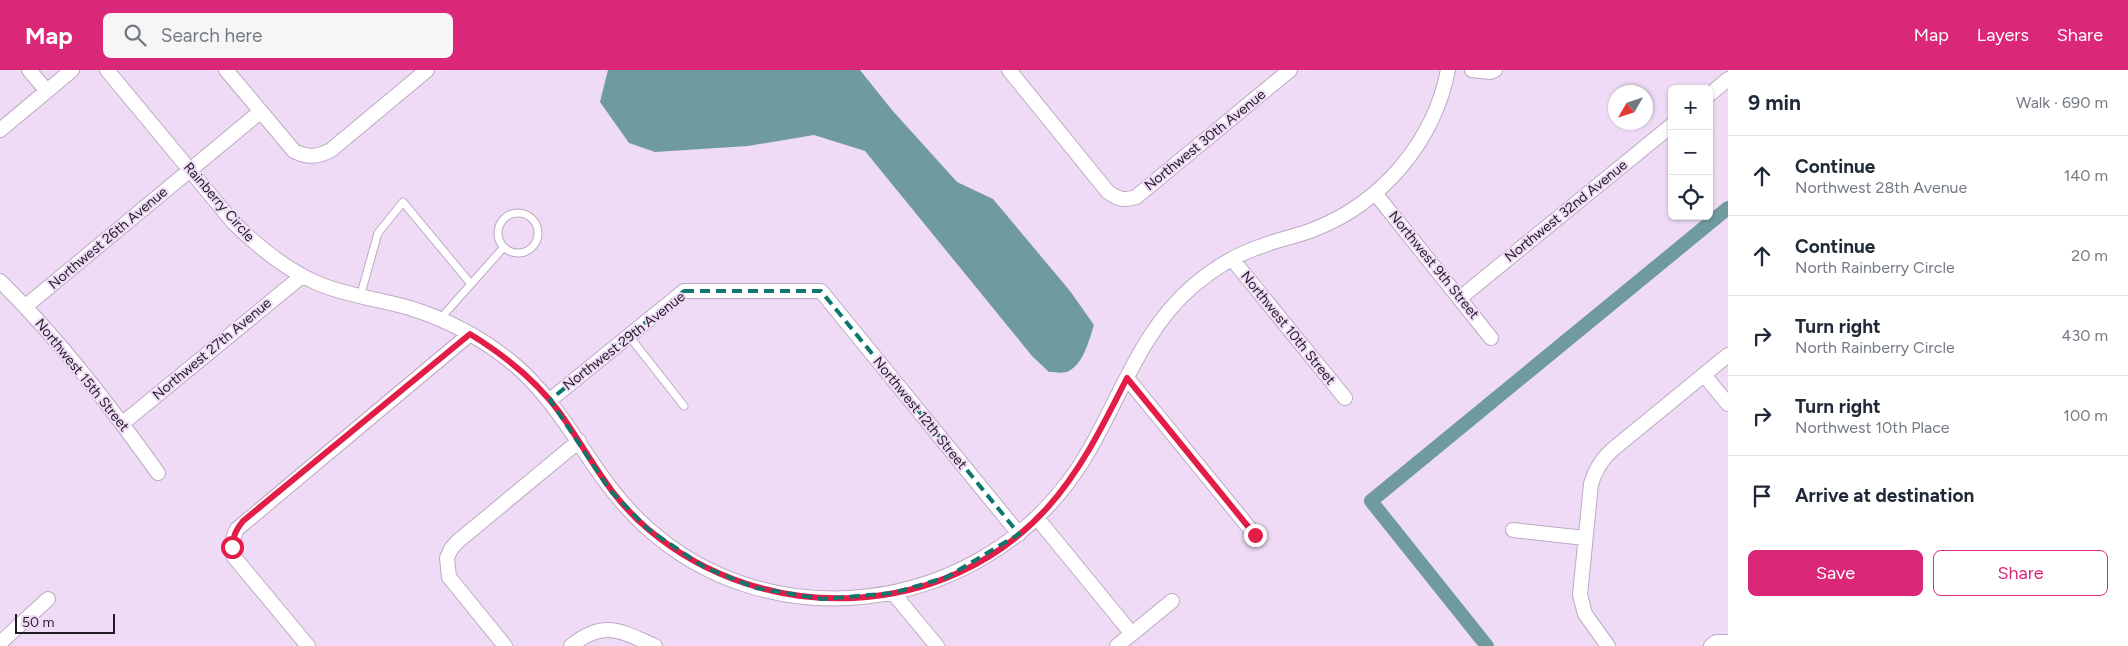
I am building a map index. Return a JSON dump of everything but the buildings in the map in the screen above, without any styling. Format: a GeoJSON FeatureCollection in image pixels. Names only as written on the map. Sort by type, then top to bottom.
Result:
{"type":"FeatureCollection","features":[{"type":"Feature","properties":{"kind":"street"},"geometry":{"type":"LineString","coordinates":[[29,70],[47,91]]}},
{"type":"Feature","properties":{"kind":"street"},"geometry":{"type":"LineString","coordinates":[[0,130],[72,70]]}},
{"type":"Feature","properties":{"kind":"street","name":"Rainberry Circle"},"geometry":{"type":"LineString","coordinates":[[107,70],[233,222],[256,244],[302,276],[346,294],[409,308],[440,319],[470,334],[511,362],[550,400],[599,475],[624,506],[648,529],[675,550],[704,567],[756,588],[822,599],[856,598],[915,588],[947,577],[978,562],[1019,534],[1037,518],[1069,481],[1082,462],[1100,433],[1152,332],[1170,309],[1191,288],[1232,259],[1258,247],[1315,229],[1341,217],[1375,193],[1397,173],[1425,133],[1438,107],[1448,70]]}},
{"type":"Feature","properties":{"kind":"street"},"geometry":{"type":"LineString","coordinates":[[226,70],[294,151],[303,156],[313,157],[331,150],[427,70]]}},
{"type":"Feature","properties":{"kind":"street","name":"Northwest 30th Avenue"},"geometry":{"type":"LineString","coordinates":[[1009,70],[1108,192],[1116,198],[1126,200],[1136,197],[1290,70]]}},
{"type":"Feature","properties":{"kind":"street"},"geometry":{"type":"LineString","coordinates":[[1472,70],[1490,72],[1495,70]]}},
{"type":"Feature","properties":{"kind":"street"},"geometry":{"type":"LineString","coordinates":[[1713,92],[1728,79]]}},
{"type":"Feature","properties":{"kind":"street","name":"Northwest 26th Avenue"},"geometry":{"type":"LineString","coordinates":[[26,306],[260,112]]}},
{"type":"Feature","properties":{"kind":"street","name":"Northwest 32nd Avenue"},"geometry":{"type":"LineString","coordinates":[[1460,298],[1668,128]]}},
{"type":"Feature","properties":{"kind":"street","name":"Northwest 9th Street"},"geometry":{"type":"LineString","coordinates":[[1375,193],[1491,338]]}},
{"type":"Feature","properties":{"kind":"street","name":"Northwest 10th Street"},"geometry":{"type":"LineString","coordinates":[[1232,259],[1345,398]]}},
{"type":"Feature","properties":{"kind":"street","name":"Northwest 27th Avenue"},"geometry":{"type":"LineString","coordinates":[[123,423],[302,276]]}},
{"type":"Feature","properties":{"kind":"street","name":"Northwest 15th Street"},"geometry":{"type":"LineString","coordinates":[[0,281],[26,306],[123,423],[158,473]]}},
{"type":"Feature","properties":{"kind":"street","name":"Northwest 29th Avenue"},"geometry":{"type":"LineString","coordinates":[[550,400],[684,291],[821,291]]}},
{"type":"Feature","properties":{"kind":"street","name":"Northwest 12th Street"},"geometry":{"type":"LineString","coordinates":[[821,291],[1019,534]]}},
{"type":"Feature","properties":{"kind":"street"},"geometry":{"type":"LineString","coordinates":[[308,646],[234,557],[232,547],[237,528],[243,521],[470,334]]}},
{"type":"Feature","properties":{"kind":"street"},"geometry":{"type":"LineString","coordinates":[[1608,646],[1590,623],[1580,595],[1591,484],[1601,461],[1612,450],[1728,355]]}},
{"type":"Feature","properties":{"kind":"street"},"geometry":{"type":"LineString","coordinates":[[1704,375],[1728,404]]}},
{"type":"Feature","properties":{"kind":"street"},"geometry":{"type":"LineString","coordinates":[[1127,378],[1255,535]]}},
{"type":"Feature","properties":{"kind":"street"},"geometry":{"type":"LineString","coordinates":[[505,646],[449,577],[446,568],[447,558],[451,549],[578,441]]}},
{"type":"Feature","properties":{"kind":"street"},"geometry":{"type":"LineString","coordinates":[[1037,518],[1132,634]]}},
{"type":"Feature","properties":{"kind":"street"},"geometry":{"type":"LineString","coordinates":[[1513,530],[1585,538]]}},
{"type":"Feature","properties":{"kind":"street"},"geometry":{"type":"LineString","coordinates":[[893,593],[937,646]]}},
{"type":"Feature","properties":{"kind":"street"},"geometry":{"type":"LineString","coordinates":[[0,644],[48,599]]}},
{"type":"Feature","properties":{"kind":"street"},"geometry":{"type":"LineString","coordinates":[[1117,646],[1172,601]]}},
{"type":"Feature","properties":{"kind":"street"},"geometry":{"type":"LineString","coordinates":[[571,646],[584,635],[604,629],[625,633],[655,646]]}},
{"type":"Feature","properties":{"kind":"street"},"geometry":{"type":"LineString","coordinates":[[1711,646],[1716,642],[1728,642]]}},
{"type":"Feature","properties":{"kind":"lane"},"geometry":{"type":"LineString","coordinates":[[360,297],[378,232],[403,202],[472,284]]}},
{"type":"Feature","properties":{"kind":"lane"},"geometry":{"type":"LineString","coordinates":[[522,214],[533,220],[538,237],[532,248],[515,253],[504,247],[500,242],[499,230],[504,219],[522,214]]}},
{"type":"Feature","properties":{"kind":"lane"},"geometry":{"type":"LineString","coordinates":[[440,319],[504,247]]}},
{"type":"Feature","properties":{"kind":"lane"},"geometry":{"type":"LineString","coordinates":[[629,336],[684,406]]}},
{"type":"Feature","properties":{"kind":"highlighted area"},"geometry":{"type":"Polygon","coordinates":[[[684,291],[821,291],[1019,534],[947,577],[893,593],[822,599],[756,588],[704,567],[648,529],[609,489],[550,400],[684,291]]]}},
{"type":"Feature","properties":{"kind":"shaded area"},"geometry":{"type":"Polygon","coordinates":[[[608,70],[860,70],[892,110],[957,182],[993,199],[1070,291],[1094,325],[1079,363],[1069,371],[1049,372],[1032,356],[865,151],[814,135],[748,146],[655,152],[629,143],[600,102],[608,70]]]}},
{"type":"Feature","properties":{"kind":"waterway"},"geometry":{"type":"LineString","coordinates":[[1487,646],[1371,501],[1728,208]]}},
{"type":"Feature","properties":{"kind":"route"},"geometry":{"type":"LineString","coordinates":[[232,547],[237,528],[243,521],[470,334],[511,362],[550,400],[609,489],[648,529],[675,550],[704,567],[756,588],[822,599],[878,596],[915,588],[947,577],[978,562],[1019,534],[1048,507],[1069,481],[1100,433],[1127,378],[1255,535]]}}]}
